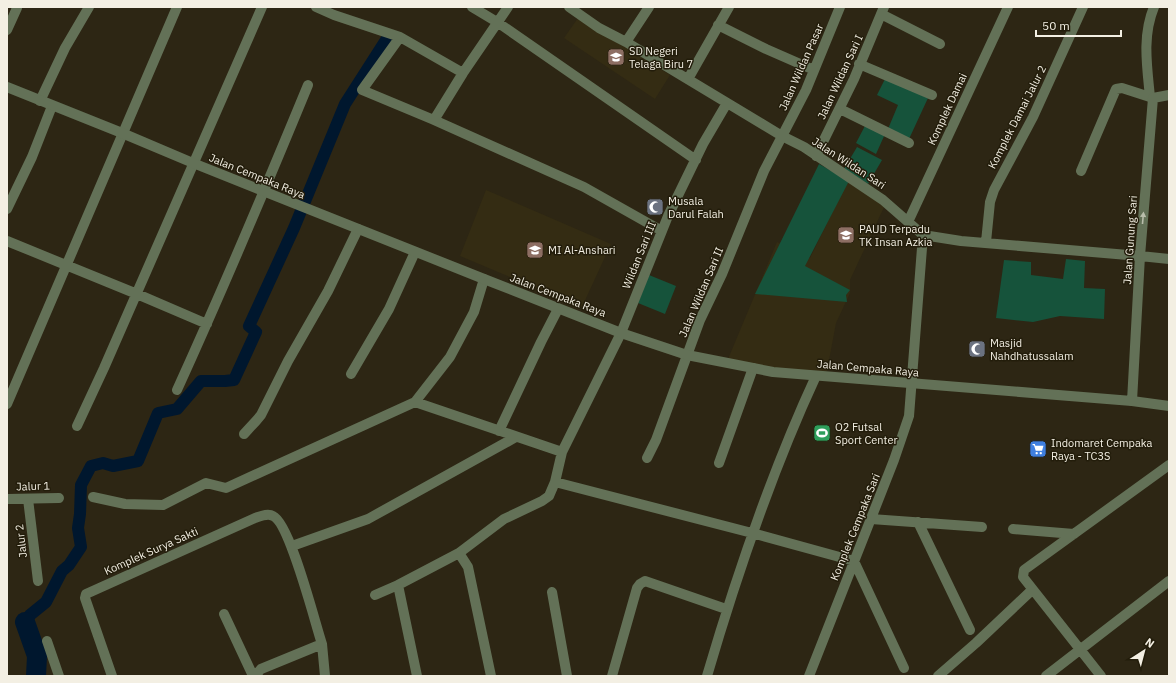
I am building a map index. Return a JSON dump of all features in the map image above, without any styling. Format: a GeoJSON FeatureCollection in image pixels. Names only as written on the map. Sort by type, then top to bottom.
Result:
{"type":"FeatureCollection","features":[{"type":"Feature","properties":{"kind":"street"},"geometry":{"type":"LineString","coordinates":[[7,30],[17,8],[16,7]]}},
{"type":"Feature","properties":{"kind":"street"},"geometry":{"type":"LineString","coordinates":[[40,101],[65,48],[89,7]]}},
{"type":"Feature","properties":{"kind":"street"},"geometry":{"type":"LineString","coordinates":[[7,404],[177,7]]}},
{"type":"Feature","properties":{"kind":"street"},"geometry":{"type":"LineString","coordinates":[[77,426],[137,294],[262,7]]}},
{"type":"Feature","properties":{"kind":"street"},"geometry":{"type":"LineString","coordinates":[[316,7],[340,12],[400,37],[463,73]]}},
{"type":"Feature","properties":{"kind":"street"},"geometry":{"type":"LineString","coordinates":[[472,7],[497,22],[696,160]]}},
{"type":"Feature","properties":{"kind":"street"},"geometry":{"type":"LineString","coordinates":[[434,120],[463,73],[508,7]]}},
{"type":"Feature","properties":{"kind":"street","name":"Jalan Wildan Sari"},"geometry":{"type":"LineString","coordinates":[[570,7],[599,28],[626,42],[782,136],[804,147],[883,200],[923,235]]}},
{"type":"Feature","properties":{"kind":"street"},"geometry":{"type":"LineString","coordinates":[[626,42],[649,7]]}},
{"type":"Feature","properties":{"kind":"street"},"geometry":{"type":"LineString","coordinates":[[688,79],[729,7]]}},
{"type":"Feature","properties":{"kind":"street","name":"Jalan Wildan Pasar"},"geometry":{"type":"LineString","coordinates":[[782,136],[806,90],[840,7]]}},
{"type":"Feature","properties":{"kind":"street","name":"Komplek Damai"},"geometry":{"type":"LineString","coordinates":[[908,222],[1008,7]]}},
{"type":"Feature","properties":{"kind":"street","name":"Komplek Damai Jalur 2"},"geometry":{"type":"LineString","coordinates":[[986,242],[990,202],[994,190],[1033,117],[1083,7]]}},
{"type":"Feature","properties":{"kind":"street","name":"Jalan Gunung Sari"},"geometry":{"type":"LineString","coordinates":[[1132,401],[1140,256],[1152,97],[1146,45],[1154,7]]}},
{"type":"Feature","properties":{"kind":"street"},"geometry":{"type":"LineString","coordinates":[[883,10],[940,44]]}},
{"type":"Feature","properties":{"kind":"street","name":"Jalan Wildan Sari I"},"geometry":{"type":"LineString","coordinates":[[816,156],[840,108],[883,10]]}},
{"type":"Feature","properties":{"kind":"street"},"geometry":{"type":"LineString","coordinates":[[718,25],[766,49],[814,70]]}},
{"type":"Feature","properties":{"kind":"street"},"geometry":{"type":"LineString","coordinates":[[400,37],[362,90],[434,120],[491,147],[584,187],[662,231]]}},
{"type":"Feature","properties":{"kind":"street"},"geometry":{"type":"LineString","coordinates":[[860,64],[932,95]]}},
{"type":"Feature","properties":{"kind":"street"},"geometry":{"type":"LineString","coordinates":[[177,390],[264,192],[308,85]]}},
{"type":"Feature","properties":{"kind":"street","name":"Jalan Cempaka Raya"},"geometry":{"type":"LineString","coordinates":[[7,87],[415,252],[621,333],[687,355],[773,372],[1132,401],[1169,406]]}},
{"type":"Feature","properties":{"kind":"street"},"geometry":{"type":"LineString","coordinates":[[1081,171],[1116,89],[1122,88],[1152,97],[1169,94]]}},
{"type":"Feature","properties":{"kind":"street","name":"Wildan Sari III"},"geometry":{"type":"LineString","coordinates":[[375,595],[398,585],[458,553],[504,519],[549,496],[562,452],[621,333],[662,231],[696,160],[727,103]]}},
{"type":"Feature","properties":{"kind":"street"},"geometry":{"type":"LineString","coordinates":[[7,209],[32,157],[52,106]]}},
{"type":"Feature","properties":{"kind":"street"},"geometry":{"type":"LineString","coordinates":[[840,108],[909,143]]}},
{"type":"Feature","properties":{"kind":"street","name":"Jalan Wildan Sari II"},"geometry":{"type":"LineString","coordinates":[[647,458],[656,440],[700,320],[722,274],[764,171],[782,136]]}},
{"type":"Feature","properties":{"kind":"street"},"geometry":{"type":"LineString","coordinates":[[244,434],[260,415],[288,361],[328,291],[358,229]]}},
{"type":"Feature","properties":{"kind":"street"},"geometry":{"type":"LineString","coordinates":[[923,235],[961,241],[1169,259]]}},
{"type":"Feature","properties":{"kind":"street","name":"Komplek Cempaka Sari"},"geometry":{"type":"LineString","coordinates":[[812,675],[894,460],[909,416],[923,235]]}},
{"type":"Feature","properties":{"kind":"street"},"geometry":{"type":"LineString","coordinates":[[7,241],[207,324]]}},
{"type":"Feature","properties":{"kind":"street"},"geometry":{"type":"LineString","coordinates":[[351,374],[389,309],[415,252]]}},
{"type":"Feature","properties":{"kind":"street"},"geometry":{"type":"LineString","coordinates":[[93,497],[124,504],[163,505],[206,483],[226,488],[415,402],[450,357],[474,312],[484,279]]}},
{"type":"Feature","properties":{"kind":"street"},"geometry":{"type":"LineString","coordinates":[[499,431],[558,308]]}},
{"type":"Feature","properties":{"kind":"street"},"geometry":{"type":"LineString","coordinates":[[719,463],[753,368]]}},
{"type":"Feature","properties":{"kind":"street"},"geometry":{"type":"LineString","coordinates":[[707,676],[726,610],[752,533],[793,424],[816,376]]}},
{"type":"Feature","properties":{"kind":"street"},"geometry":{"type":"LineString","coordinates":[[415,402],[562,452]]}},
{"type":"Feature","properties":{"kind":"street"},"geometry":{"type":"LineString","coordinates":[[292,546],[368,519],[516,437]]}},
{"type":"Feature","properties":{"kind":"street"},"geometry":{"type":"LineString","coordinates":[[1101,676],[1032,590],[1023,577],[1024,570],[1169,465]]}},
{"type":"Feature","properties":{"kind":"street"},"geometry":{"type":"LineString","coordinates":[[554,482],[752,533],[854,562],[904,668]]}},
{"type":"Feature","properties":{"kind":"street","name":"Jalur 1"},"geometry":{"type":"LineString","coordinates":[[7,499],[59,498]]}},
{"type":"Feature","properties":{"kind":"street","name":"Jalur 2"},"geometry":{"type":"LineString","coordinates":[[28,499],[38,581]]}},
{"type":"Feature","properties":{"kind":"street","name":"Komplek Surya Sakti"},"geometry":{"type":"LineString","coordinates":[[112,676],[85,598],[86,594],[256,518],[266,515],[274,516],[278,520],[292,546],[322,644],[325,676]]}},
{"type":"Feature","properties":{"kind":"street"},"geometry":{"type":"LineString","coordinates":[[871,519],[982,527]]}},
{"type":"Feature","properties":{"kind":"street"},"geometry":{"type":"LineString","coordinates":[[918,522],[970,630]]}},
{"type":"Feature","properties":{"kind":"street"},"geometry":{"type":"LineString","coordinates":[[1013,529],[1074,534]]}},
{"type":"Feature","properties":{"kind":"street"},"geometry":{"type":"LineString","coordinates":[[458,553],[465,560],[468,567],[491,676]]}},
{"type":"Feature","properties":{"kind":"street"},"geometry":{"type":"LineString","coordinates":[[612,676],[637,588],[645,581],[726,610]]}},
{"type":"Feature","properties":{"kind":"street"},"geometry":{"type":"LineString","coordinates":[[1046,676],[1169,581]]}},
{"type":"Feature","properties":{"kind":"street"},"geometry":{"type":"LineString","coordinates":[[398,585],[417,676]]}},
{"type":"Feature","properties":{"kind":"street"},"geometry":{"type":"LineString","coordinates":[[938,676],[1032,590]]}},
{"type":"Feature","properties":{"kind":"street"},"geometry":{"type":"LineString","coordinates":[[552,592],[567,676]]}},
{"type":"Feature","properties":{"kind":"street"},"geometry":{"type":"LineString","coordinates":[[224,614],[254,676],[261,669],[322,644]]}},
{"type":"Feature","properties":{"kind":"street"},"geometry":{"type":"LineString","coordinates":[[47,641],[59,676]]}},
{"type":"Feature","properties":{"kind":"shaded area","name":"SD Negeri Telaga Biru 7"},"geometry":{"type":"Polygon","coordinates":[[[578,18],[670,75],[655,99],[564,38],[578,18]]]}},
{"type":"Feature","properties":{"kind":"shaded area"},"geometry":{"type":"Polygon","coordinates":[[[848,180],[885,205],[850,280],[850,293],[836,323],[827,371],[774,371],[728,359],[777,242],[810,258],[848,180]]]}},
{"type":"Feature","properties":{"kind":"shaded area","name":"MI Al-Anshari"},"geometry":{"type":"Polygon","coordinates":[[[486,190],[611,244],[582,307],[460,256],[486,190]]]}},
{"type":"Feature","properties":{"kind":"green space"},"geometry":{"type":"Polygon","coordinates":[[[885,79],[928,98],[909,139],[888,129],[898,105],[877,95],[885,79]]]}},
{"type":"Feature","properties":{"kind":"green space"},"geometry":{"type":"Polygon","coordinates":[[[866,124],[885,134],[876,154],[856,143],[866,124]]]}},
{"type":"Feature","properties":{"kind":"green space"},"geometry":{"type":"Polygon","coordinates":[[[857,147],[882,160],[868,184],[844,169],[857,147]]]}},
{"type":"Feature","properties":{"kind":"green space"},"geometry":{"type":"Polygon","coordinates":[[[819,164],[849,181],[805,266],[850,290],[846,295],[847,302],[755,294],[819,164]]]}},
{"type":"Feature","properties":{"kind":"green space"},"geometry":{"type":"Polygon","coordinates":[[[1066,259],[1085,261],[1084,288],[1105,289],[1104,319],[1060,316],[1033,322],[996,318],[1004,260],[1031,262],[1031,275],[1063,279],[1066,259]]]}},
{"type":"Feature","properties":{"kind":"green space"},"geometry":{"type":"Polygon","coordinates":[[[649,275],[676,286],[665,314],[638,303],[649,275]]]}},
{"type":"Feature","properties":{"kind":"waterway"},"geometry":{"type":"LineString","coordinates":[[25,622],[30,615],[46,602],[62,571],[69,565],[81,547],[78,528],[81,485],[91,466],[103,463],[113,466],[138,461],[158,413],[177,409],[201,381],[234,380],[256,332],[249,326],[294,228],[345,104],[386,40]]}},
{"type":"Feature","properties":{"kind":"waterway"},"geometry":{"type":"LineString","coordinates":[[25,622],[37,656],[36,676]]}},
{"type":"Feature","properties":{"kind":"place","name":"SD Negeri Telaga Biru 7"},"geometry":{"type":"Point","coordinates":[616,57]}},
{"type":"Feature","properties":{"kind":"place","name":"Musala Darul Falah"},"geometry":{"type":"Point","coordinates":[655,207]}},
{"type":"Feature","properties":{"kind":"place","name":"PAUD Terpadu TK Insan Azkia"},"geometry":{"type":"Point","coordinates":[846,235]}},
{"type":"Feature","properties":{"kind":"place","name":"MI Al-Anshari"},"geometry":{"type":"Point","coordinates":[535,250]}},
{"type":"Feature","properties":{"kind":"place","name":"Masjid Nahdhatussalam"},"geometry":{"type":"Point","coordinates":[977,349]}},
{"type":"Feature","properties":{"kind":"place","name":"O2 Futsal Sport Center"},"geometry":{"type":"Point","coordinates":[822,433]}},
{"type":"Feature","properties":{"kind":"place","name":"Indomaret Cempaka Raya - TC3S"},"geometry":{"type":"Point","coordinates":[1038,449]}}]}
